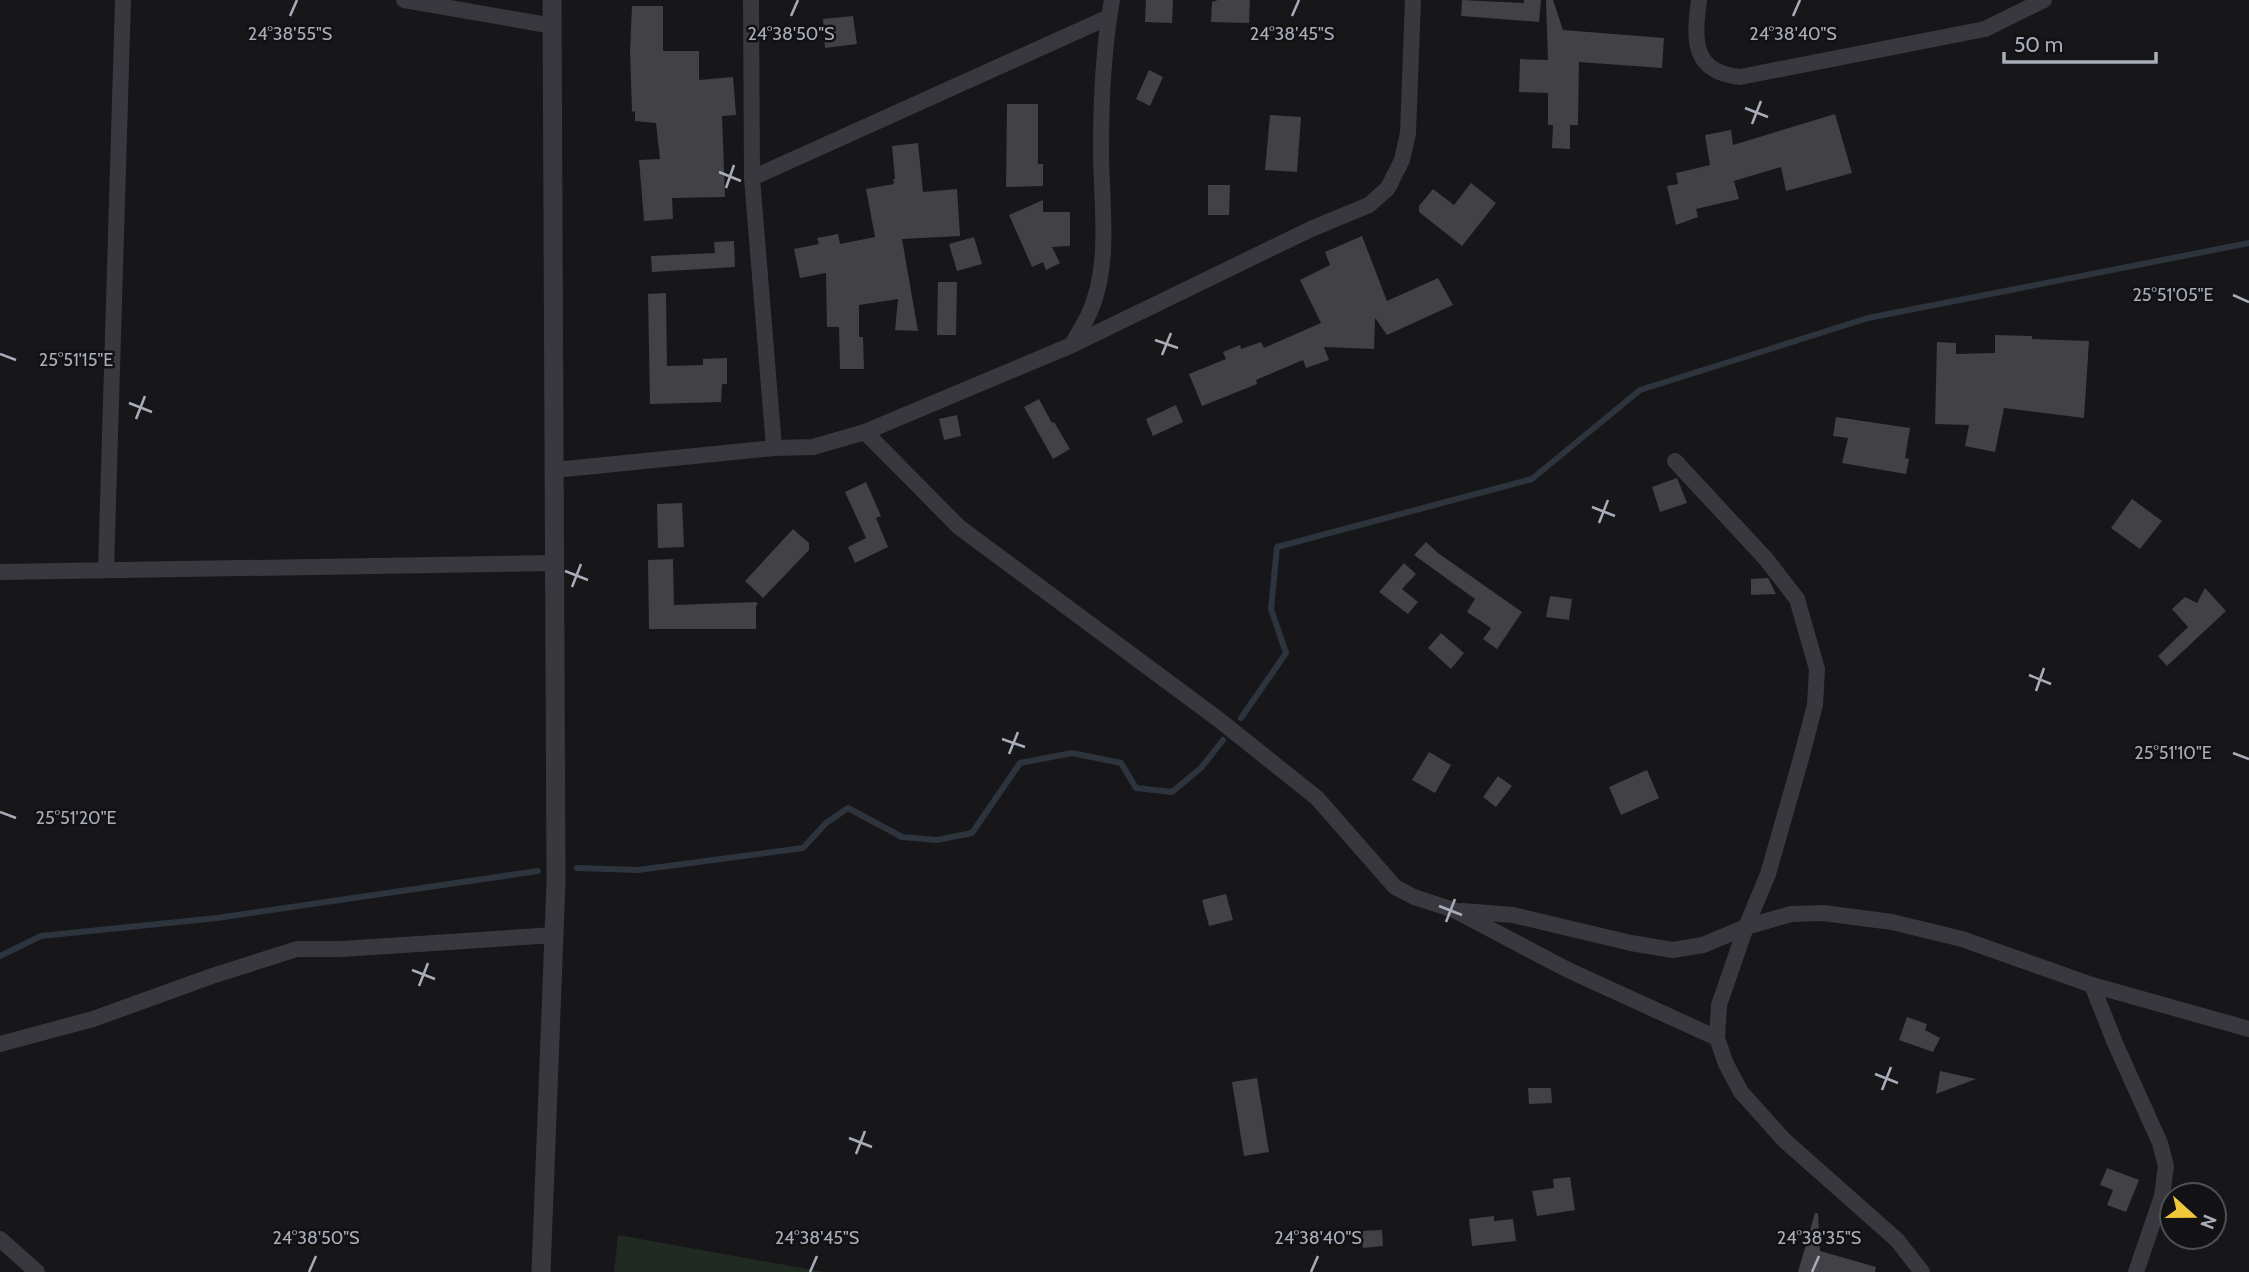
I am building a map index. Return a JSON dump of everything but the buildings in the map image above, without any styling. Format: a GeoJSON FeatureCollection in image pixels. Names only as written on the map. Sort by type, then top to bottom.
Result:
{"type":"FeatureCollection","features":[{"type":"Feature","properties":{"kind":"street"},"geometry":{"type":"LineString","coordinates":[[106,570],[122,0]]}},
{"type":"Feature","properties":{"kind":"street"},"geometry":{"type":"LineString","coordinates":[[404,0],[553,26]]}},
{"type":"Feature","properties":{"kind":"street"},"geometry":{"type":"LineString","coordinates":[[541,1272],[556,882],[552,0]]}},
{"type":"Feature","properties":{"kind":"street"},"geometry":{"type":"LineString","coordinates":[[751,0],[752,178],[774,448]]}},
{"type":"Feature","properties":{"kind":"street"},"geometry":{"type":"LineString","coordinates":[[1072,345],[1095,296],[1103,247],[1101,148],[1112,0]]}},
{"type":"Feature","properties":{"kind":"street"},"geometry":{"type":"LineString","coordinates":[[555,470],[774,448],[813,447],[865,432],[1072,345],[1311,229],[1369,205],[1388,188],[1402,160],[1408,133],[1413,0]]}},
{"type":"Feature","properties":{"kind":"street"},"geometry":{"type":"LineString","coordinates":[[1699,0],[1695,34],[1699,54],[1708,66],[1725,75],[1740,77],[1985,29],[2044,0]]}},
{"type":"Feature","properties":{"kind":"street"},"geometry":{"type":"LineString","coordinates":[[752,178],[1109,17]]}},
{"type":"Feature","properties":{"kind":"street"},"geometry":{"type":"LineString","coordinates":[[865,432],[959,527],[1218,719],[1317,798],[1395,887],[1414,897],[1454,910],[1568,970],[1717,1038]]}},
{"type":"Feature","properties":{"kind":"street"},"geometry":{"type":"LineString","coordinates":[[1675,461],[1766,559],[1797,599],[1817,669],[1815,705],[1803,750],[1768,874],[1719,1005],[1717,1038],[1726,1065],[1741,1092],[1784,1140],[1896,1240],[1922,1272]]}},
{"type":"Feature","properties":{"kind":"street"},"geometry":{"type":"LineString","coordinates":[[0,572],[555,563]]}},
{"type":"Feature","properties":{"kind":"street"},"geometry":{"type":"LineString","coordinates":[[1454,910],[1513,915],[1631,943],[1673,950],[1703,945],[1746,927],[1791,914],[1823,913],[1892,922],[1962,939],[2092,985],[2249,1029]]}},
{"type":"Feature","properties":{"kind":"street"},"geometry":{"type":"LineString","coordinates":[[0,1044],[93,1018],[297,949],[342,949],[554,935]]}},
{"type":"Feature","properties":{"kind":"street"},"geometry":{"type":"LineString","coordinates":[[2092,985],[2160,1143],[2166,1166],[2162,1196],[2136,1272]]}},
{"type":"Feature","properties":{"kind":"street"},"geometry":{"type":"LineString","coordinates":[[0,1238],[37,1272]]}},
{"type":"Feature","properties":{"kind":"shaded area"},"geometry":{"type":"Polygon","coordinates":[[[618,1235],[824,1272],[614,1272],[618,1235]]]}},
{"type":"Feature","properties":{"kind":"waterway"},"geometry":{"type":"LineString","coordinates":[[1241,718],[1286,653],[1271,609],[1277,547],[1532,479],[1640,390],[1868,318],[2249,243]]}},
{"type":"Feature","properties":{"kind":"waterway"},"geometry":{"type":"LineString","coordinates":[[577,868],[638,870],[803,848],[826,823],[848,808],[902,837],[937,840],[972,833],[1020,763],[1072,753],[1121,763],[1136,788],[1172,792],[1201,768],[1223,740]]}},
{"type":"Feature","properties":{"kind":"waterway"},"geometry":{"type":"LineString","coordinates":[[0,956],[41,936],[217,918],[538,871]]}}]}
